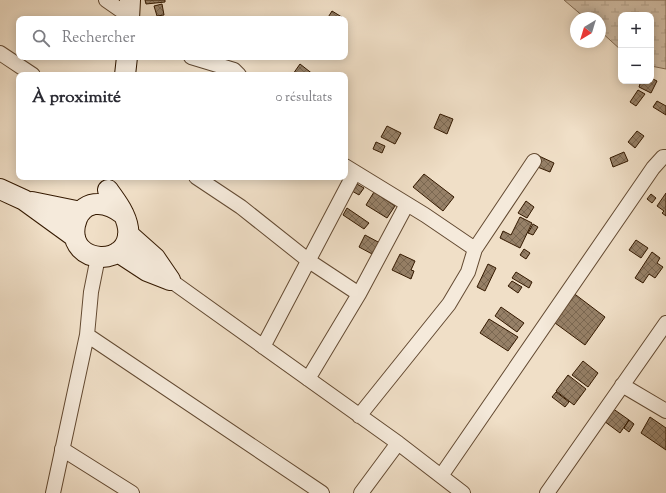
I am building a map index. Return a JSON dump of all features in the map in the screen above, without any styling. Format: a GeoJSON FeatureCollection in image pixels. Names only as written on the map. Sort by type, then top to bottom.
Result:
{"type":"FeatureCollection","features":[{"type":"Feature","properties":{"kind":"main road"},"geometry":{"type":"LineString","coordinates":[[125,72],[127,60]]}},
{"type":"Feature","properties":{"kind":"main road"},"geometry":{"type":"LineString","coordinates":[[0,189],[24,200],[75,237],[82,249],[87,253],[98,257],[106,257],[118,252],[126,242],[128,234],[128,228],[123,214],[110,184],[87,208],[75,224],[75,237]]}},
{"type":"Feature","properties":{"kind":"main road"},"geometry":{"type":"LineString","coordinates":[[24,200],[87,208],[110,205],[123,214]]}},
{"type":"Feature","properties":{"kind":"main road"},"geometry":{"type":"LineString","coordinates":[[128,234],[155,258],[170,280]]}},
{"type":"Feature","properties":{"kind":"main road"},"geometry":{"type":"LineString","coordinates":[[118,252],[147,271],[170,280]]}},
{"type":"Feature","properties":{"kind":"street"},"geometry":{"type":"LineString","coordinates":[[106,0],[130,12]]}},
{"type":"Feature","properties":{"kind":"street"},"geometry":{"type":"LineString","coordinates":[[0,53],[28,72]]}},
{"type":"Feature","properties":{"kind":"street"},"geometry":{"type":"LineString","coordinates":[[201,60],[234,70],[236,72]]}},
{"type":"Feature","properties":{"kind":"street"},"geometry":{"type":"LineString","coordinates":[[441,476],[653,168],[663,157],[666,157]]}},
{"type":"Feature","properties":{"kind":"street"},"geometry":{"type":"LineString","coordinates":[[359,416],[449,304],[468,272],[475,248],[534,160]]}},
{"type":"Feature","properties":{"kind":"street"},"geometry":{"type":"LineString","coordinates":[[350,169],[475,248]]}},
{"type":"Feature","properties":{"kind":"street"},"geometry":{"type":"LineString","coordinates":[[200,180],[241,207],[309,261],[359,294]]}},
{"type":"Feature","properties":{"kind":"street"},"geometry":{"type":"LineString","coordinates":[[263,347],[309,261],[345,180]]}},
{"type":"Feature","properties":{"kind":"street"},"geometry":{"type":"LineString","coordinates":[[308,379],[359,294],[407,204]]}},
{"type":"Feature","properties":{"kind":"street"},"geometry":{"type":"LineString","coordinates":[[53,493],[87,335],[91,292],[98,257]]}},
{"type":"Feature","properties":{"kind":"street"},"geometry":{"type":"LineString","coordinates":[[170,280],[398,443],[463,493]]}},
{"type":"Feature","properties":{"kind":"street"},"geometry":{"type":"LineString","coordinates":[[547,493],[666,323]]}},
{"type":"Feature","properties":{"kind":"street"},"geometry":{"type":"LineString","coordinates":[[87,335],[322,493]]}},
{"type":"Feature","properties":{"kind":"street"},"geometry":{"type":"LineString","coordinates":[[622,385],[666,411]]}},
{"type":"Feature","properties":{"kind":"street"},"geometry":{"type":"LineString","coordinates":[[361,493],[398,443]]}},
{"type":"Feature","properties":{"kind":"street"},"geometry":{"type":"LineString","coordinates":[[62,450],[132,493]]}},
{"type":"Feature","properties":{"kind":"green space"},"geometry":{"type":"Polygon","coordinates":[[[564,0],[666,0],[666,69],[654,67],[654,12],[618,12],[618,47],[606,36],[606,12],[578,12],[564,0]]]}},
{"type":"Feature","properties":{"kind":"building"},"geometry":{"type":"Polygon","coordinates":[[[145,0],[165,0],[165,2],[146,4],[145,0]]]}},
{"type":"Feature","properties":{"kind":"building"},"geometry":{"type":"Polygon","coordinates":[[[162,4],[164,15],[157,16],[154,6],[162,4]]]}},
{"type":"Feature","properties":{"kind":"building"},"geometry":{"type":"Polygon","coordinates":[[[332,11],[340,16],[329,16],[332,11]]]}},
{"type":"Feature","properties":{"kind":"building"},"geometry":{"type":"Polygon","coordinates":[[[300,64],[310,72],[294,72],[300,64]]]}},
{"type":"Feature","properties":{"kind":"building"},"geometry":{"type":"Polygon","coordinates":[[[654,80],[657,81],[651,93],[639,87],[640,84],[654,84],[654,80]]]}},
{"type":"Feature","properties":{"kind":"building"},"geometry":{"type":"Polygon","coordinates":[[[638,90],[645,94],[636,106],[630,102],[638,90]]]}},
{"type":"Feature","properties":{"kind":"building"},"geometry":{"type":"Polygon","coordinates":[[[657,101],[666,106],[666,115],[653,107],[657,101]]]}},
{"type":"Feature","properties":{"kind":"building"},"geometry":{"type":"Polygon","coordinates":[[[440,114],[453,119],[447,134],[434,128],[440,114]]]}},
{"type":"Feature","properties":{"kind":"building"},"geometry":{"type":"Polygon","coordinates":[[[387,126],[401,133],[395,144],[381,137],[387,126]]]}},
{"type":"Feature","properties":{"kind":"building"},"geometry":{"type":"Polygon","coordinates":[[[637,131],[644,136],[635,148],[628,142],[637,131]]]}},
{"type":"Feature","properties":{"kind":"building"},"geometry":{"type":"Polygon","coordinates":[[[376,142],[385,146],[382,153],[373,149],[376,142]]]}},
{"type":"Feature","properties":{"kind":"building"},"geometry":{"type":"Polygon","coordinates":[[[624,152],[628,161],[613,167],[610,158],[624,152]]]}},
{"type":"Feature","properties":{"kind":"building"},"geometry":{"type":"Polygon","coordinates":[[[539,156],[554,163],[550,172],[535,166],[539,156]]]}},
{"type":"Feature","properties":{"kind":"building"},"geometry":{"type":"Polygon","coordinates":[[[424,174],[454,197],[443,211],[413,187],[424,174]]]}},
{"type":"Feature","properties":{"kind":"building"},"geometry":{"type":"Polygon","coordinates":[[[357,184],[364,188],[359,195],[352,191],[357,184]]]}},
{"type":"Feature","properties":{"kind":"building"},"geometry":{"type":"Polygon","coordinates":[[[374,192],[395,206],[387,218],[366,205],[374,192]]]}},
{"type":"Feature","properties":{"kind":"building"},"geometry":{"type":"Polygon","coordinates":[[[666,193],[666,216],[662,213],[664,211],[657,206],[666,193]]]}},
{"type":"Feature","properties":{"kind":"building"},"geometry":{"type":"Polygon","coordinates":[[[651,194],[656,198],[652,203],[647,199],[651,194]]]}},
{"type":"Feature","properties":{"kind":"building"},"geometry":{"type":"Polygon","coordinates":[[[526,201],[534,207],[527,218],[518,213],[526,201]]]}},
{"type":"Feature","properties":{"kind":"building"},"geometry":{"type":"Polygon","coordinates":[[[347,208],[369,223],[364,229],[343,215],[347,208]]]}},
{"type":"Feature","properties":{"kind":"building"},"geometry":{"type":"Polygon","coordinates":[[[520,217],[532,223],[520,248],[500,238],[503,231],[511,235],[520,217]]]}},
{"type":"Feature","properties":{"kind":"building"},"geometry":{"type":"Polygon","coordinates":[[[533,224],[538,227],[533,235],[528,233],[533,224]]]}},
{"type":"Feature","properties":{"kind":"building"},"geometry":{"type":"Polygon","coordinates":[[[365,235],[380,243],[374,255],[359,247],[365,235]]]}},
{"type":"Feature","properties":{"kind":"building"},"geometry":{"type":"Polygon","coordinates":[[[636,240],[648,248],[641,258],[629,250],[636,240]]]}},
{"type":"Feature","properties":{"kind":"building"},"geometry":{"type":"Polygon","coordinates":[[[524,249],[530,253],[526,259],[520,255],[524,249]]]}},
{"type":"Feature","properties":{"kind":"building"},"geometry":{"type":"Polygon","coordinates":[[[652,252],[660,258],[657,263],[663,267],[655,278],[649,274],[643,283],[635,278],[652,252]]]}},
{"type":"Feature","properties":{"kind":"building"},"geometry":{"type":"Polygon","coordinates":[[[400,254],[415,261],[411,270],[414,271],[411,279],[392,270],[400,254]]]}},
{"type":"Feature","properties":{"kind":"building"},"geometry":{"type":"Polygon","coordinates":[[[488,264],[496,268],[485,291],[477,287],[488,264]]]}},
{"type":"Feature","properties":{"kind":"building"},"geometry":{"type":"Polygon","coordinates":[[[516,272],[532,282],[529,288],[512,278],[516,272]]]}},
{"type":"Feature","properties":{"kind":"building"},"geometry":{"type":"Polygon","coordinates":[[[512,281],[522,287],[518,293],[508,286],[512,281]]]}},
{"type":"Feature","properties":{"kind":"building"},"geometry":{"type":"Polygon","coordinates":[[[572,292],[605,317],[585,345],[551,320],[572,292]]]}},
{"type":"Feature","properties":{"kind":"building"},"geometry":{"type":"Polygon","coordinates":[[[501,307],[524,323],[517,332],[495,316],[501,307]]]}},
{"type":"Feature","properties":{"kind":"building"},"geometry":{"type":"Polygon","coordinates":[[[489,319],[518,337],[508,351],[480,333],[489,319]]]}},
{"type":"Feature","properties":{"kind":"building"},"geometry":{"type":"Polygon","coordinates":[[[583,361],[598,373],[588,387],[572,375],[583,361]]]}},
{"type":"Feature","properties":{"kind":"building"},"geometry":{"type":"Polygon","coordinates":[[[568,375],[586,389],[574,405],[556,391],[568,375]]]}},
{"type":"Feature","properties":{"kind":"building"},"geometry":{"type":"Polygon","coordinates":[[[556,392],[569,402],[565,407],[552,397],[556,392]]]}},
{"type":"Feature","properties":{"kind":"building"},"geometry":{"type":"Polygon","coordinates":[[[612,408],[629,420],[620,433],[604,421],[612,408]]]}},
{"type":"Feature","properties":{"kind":"building"},"geometry":{"type":"Polygon","coordinates":[[[650,417],[666,428],[666,450],[641,433],[650,417]]]}},
{"type":"Feature","properties":{"kind":"building"},"geometry":{"type":"Polygon","coordinates":[[[629,420],[634,424],[629,432],[624,428],[629,420]]]}}]}
